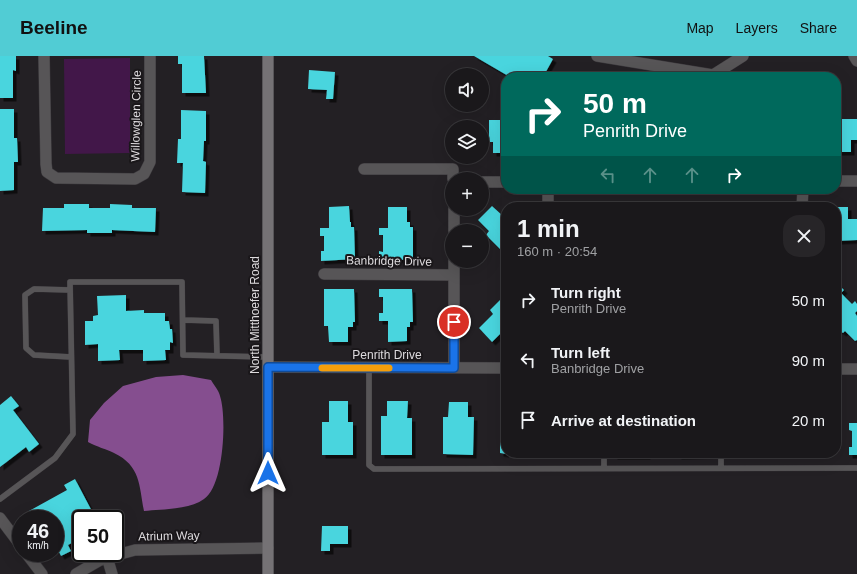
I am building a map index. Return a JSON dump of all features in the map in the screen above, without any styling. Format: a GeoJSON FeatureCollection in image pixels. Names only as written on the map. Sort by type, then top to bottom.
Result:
{"type":"FeatureCollection","features":[{"type":"Feature","properties":{"kind":"main road","name":"North Mitthoefer Road"},"geometry":{"type":"LineString","coordinates":[[268,56],[268,574]]}},
{"type":"Feature","properties":{"kind":"street","name":"Willowglen Circle"},"geometry":{"type":"LineString","coordinates":[[44,56],[47,172],[56,178],[134,180],[144,174],[150,162],[150,56]]}},
{"type":"Feature","properties":{"kind":"street"},"geometry":{"type":"LineString","coordinates":[[597,56],[695,72]]}},
{"type":"Feature","properties":{"kind":"street"},"geometry":{"type":"LineString","coordinates":[[718,72],[743,56]]}},
{"type":"Feature","properties":{"kind":"street"},"geometry":{"type":"LineString","coordinates":[[854,56],[857,61]]}},
{"type":"Feature","properties":{"kind":"street"},"geometry":{"type":"LineString","coordinates":[[364,169],[453,169],[453,172]]}},
{"type":"Feature","properties":{"kind":"street"},"geometry":{"type":"LineString","coordinates":[[841,181],[857,181]]}},
{"type":"Feature","properties":{"kind":"street"},"geometry":{"type":"LineString","coordinates":[[489,182],[501,182]]}},
{"type":"Feature","properties":{"kind":"street"},"geometry":{"type":"LineString","coordinates":[[454,268],[454,368]]}},
{"type":"Feature","properties":{"kind":"street","name":"Banbridge Drive"},"geometry":{"type":"LineString","coordinates":[[324,274],[454,275]]}},
{"type":"Feature","properties":{"kind":"street","name":"Penrith Drive"},"geometry":{"type":"LineString","coordinates":[[268,362],[369,368],[501,368]]}},
{"type":"Feature","properties":{"kind":"street"},"geometry":{"type":"LineString","coordinates":[[841,369],[857,369]]}},
{"type":"Feature","properties":{"kind":"street"},"geometry":{"type":"LineString","coordinates":[[0,518],[12,534]]}},
{"type":"Feature","properties":{"kind":"street","name":"Atrium Way"},"geometry":{"type":"LineString","coordinates":[[124,552],[145,549],[268,548]]}},
{"type":"Feature","properties":{"kind":"street"},"geometry":{"type":"LineString","coordinates":[[33,562],[42,574]]}},
{"type":"Feature","properties":{"kind":"street","name":"Atrium Way"},"geometry":{"type":"LineString","coordinates":[[76,574],[98,562]]}},
{"type":"Feature","properties":{"kind":"street"},"geometry":{"type":"LineString","coordinates":[[108,562],[112,574]]}},
{"type":"Feature","properties":{"kind":"lane"},"geometry":{"type":"LineString","coordinates":[[0,499],[55,458],[73,434],[70,282],[182,282],[183,355],[217,355],[268,362]]}},
{"type":"Feature","properties":{"kind":"lane"},"geometry":{"type":"LineString","coordinates":[[70,290],[34,289],[25,295],[26,348],[34,355],[71,357]]}},
{"type":"Feature","properties":{"kind":"lane"},"geometry":{"type":"LineString","coordinates":[[183,320],[216,321],[217,355]]}},
{"type":"Feature","properties":{"kind":"lane"},"geometry":{"type":"LineString","coordinates":[[369,368],[369,465],[374,469],[604,467],[857,468]]}},
{"type":"Feature","properties":{"kind":"lane"},"geometry":{"type":"LineString","coordinates":[[604,458],[604,467]]}},
{"type":"Feature","properties":{"kind":"lane"},"geometry":{"type":"LineString","coordinates":[[721,458],[721,468]]}},
{"type":"Feature","properties":{"kind":"shaded area"},"geometry":{"type":"Polygon","coordinates":[[[130,58],[130,153],[65,154],[64,59],[130,58]]]}},
{"type":"Feature","properties":{"kind":"shaded area"},"geometry":{"type":"Polygon","coordinates":[[[183,375],[211,380],[218,390],[222,406],[223,434],[220,466],[216,480],[211,492],[198,503],[183,507],[144,511],[139,485],[134,470],[123,458],[88,442],[90,420],[104,403],[123,386],[156,377],[183,375]]]}},
{"type":"Feature","properties":{"kind":"building"},"geometry":{"type":"Polygon","coordinates":[[[0,56],[16,56],[16,71],[13,70],[13,98],[0,98],[0,56]]]}},
{"type":"Feature","properties":{"kind":"building"},"geometry":{"type":"Polygon","coordinates":[[[178,56],[204,56],[206,93],[182,93],[182,64],[178,64],[178,56]]]}},
{"type":"Feature","properties":{"kind":"building"},"geometry":{"type":"Polygon","coordinates":[[[474,56],[548,56],[553,59],[546,72],[501,72],[474,56]]]}},
{"type":"Feature","properties":{"kind":"building"},"geometry":{"type":"Polygon","coordinates":[[[309,70],[335,72],[333,99],[326,99],[327,90],[308,89],[309,70]]]}},
{"type":"Feature","properties":{"kind":"building"},"geometry":{"type":"Polygon","coordinates":[[[0,109],[14,109],[14,138],[17,138],[18,162],[14,162],[14,190],[0,191],[0,109]]]}},
{"type":"Feature","properties":{"kind":"building"},"geometry":{"type":"Polygon","coordinates":[[[181,110],[206,111],[206,141],[204,141],[203,161],[206,162],[205,193],[182,192],[183,163],[177,163],[178,139],[181,139],[181,110]]]}},
{"type":"Feature","properties":{"kind":"building"},"geometry":{"type":"Polygon","coordinates":[[[841,119],[857,119],[857,140],[851,140],[851,152],[841,152],[841,119]]]}},
{"type":"Feature","properties":{"kind":"building"},"geometry":{"type":"Polygon","coordinates":[[[489,120],[501,120],[501,153],[493,153],[493,142],[489,142],[489,120]]]}},
{"type":"Feature","properties":{"kind":"building"},"geometry":{"type":"Polygon","coordinates":[[[64,204],[89,204],[89,208],[110,208],[110,204],[132,205],[132,208],[156,208],[155,232],[112,230],[112,233],[87,233],[87,230],[42,231],[43,208],[64,208],[64,204]]]}},
{"type":"Feature","properties":{"kind":"building"},"geometry":{"type":"Polygon","coordinates":[[[349,206],[351,227],[354,227],[355,259],[321,261],[321,251],[324,251],[324,236],[320,236],[320,228],[329,228],[329,207],[349,206]]]}},
{"type":"Feature","properties":{"kind":"building"},"geometry":{"type":"Polygon","coordinates":[[[492,206],[501,214],[501,250],[489,238],[489,224],[482,224],[478,220],[482,216],[489,216],[489,209],[492,206]]]}},
{"type":"Feature","properties":{"kind":"building"},"geometry":{"type":"Polygon","coordinates":[[[388,207],[407,207],[407,222],[410,222],[410,227],[413,227],[413,260],[379,259],[379,251],[383,252],[383,235],[379,235],[379,228],[388,228],[388,207]]]}},
{"type":"Feature","properties":{"kind":"building"},"geometry":{"type":"Polygon","coordinates":[[[841,207],[848,207],[848,219],[857,219],[857,240],[841,241],[841,207]]]}},
{"type":"Feature","properties":{"kind":"building"},"geometry":{"type":"Polygon","coordinates":[[[324,289],[354,289],[355,322],[353,322],[353,327],[348,327],[348,342],[329,342],[328,326],[324,326],[324,289]]]}},
{"type":"Feature","properties":{"kind":"building"},"geometry":{"type":"Polygon","coordinates":[[[379,289],[412,289],[413,322],[410,322],[410,327],[407,327],[407,341],[388,342],[388,321],[379,321],[379,313],[383,313],[383,297],[379,297],[379,289]]]}},
{"type":"Feature","properties":{"kind":"building"},"geometry":{"type":"Polygon","coordinates":[[[841,293],[852,304],[855,301],[857,304],[857,311],[855,313],[857,316],[857,340],[855,341],[845,331],[843,333],[841,332],[841,293]]]}},
{"type":"Feature","properties":{"kind":"building"},"geometry":{"type":"Polygon","coordinates":[[[126,295],[126,311],[144,310],[144,313],[165,313],[165,321],[169,321],[170,329],[172,329],[173,343],[170,342],[170,350],[165,350],[166,360],[143,361],[143,350],[119,350],[120,360],[98,361],[98,344],[85,345],[85,321],[93,321],[93,316],[98,315],[97,296],[126,295]]]}},
{"type":"Feature","properties":{"kind":"building"},"geometry":{"type":"Polygon","coordinates":[[[501,299],[501,333],[492,342],[479,328],[493,314],[490,310],[501,299]]]}},
{"type":"Feature","properties":{"kind":"building"},"geometry":{"type":"Polygon","coordinates":[[[11,396],[19,406],[13,410],[39,444],[29,452],[26,447],[0,467],[0,405],[11,396]]]}},
{"type":"Feature","properties":{"kind":"building"},"geometry":{"type":"Polygon","coordinates":[[[329,401],[348,401],[348,422],[353,422],[353,455],[322,455],[322,422],[329,422],[329,401]]]}},
{"type":"Feature","properties":{"kind":"building"},"geometry":{"type":"Polygon","coordinates":[[[387,401],[408,401],[407,418],[412,418],[412,455],[381,455],[381,416],[387,416],[387,401]]]}},
{"type":"Feature","properties":{"kind":"building"},"geometry":{"type":"Polygon","coordinates":[[[449,402],[468,402],[468,417],[474,417],[473,455],[443,454],[443,417],[448,417],[449,402]]]}},
{"type":"Feature","properties":{"kind":"building"},"geometry":{"type":"Polygon","coordinates":[[[500,421],[501,421],[501,453],[500,421]]]}},
{"type":"Feature","properties":{"kind":"building"},"geometry":{"type":"Polygon","coordinates":[[[849,423],[857,423],[857,455],[849,455],[849,447],[852,447],[852,431],[849,430],[849,423]]]}},
{"type":"Feature","properties":{"kind":"building"},"geometry":{"type":"Polygon","coordinates":[[[75,479],[91,510],[72,510],[72,543],[68,545],[71,551],[64,554],[64,510],[31,510],[67,490],[64,485],[75,479]]]}},
{"type":"Feature","properties":{"kind":"building"},"geometry":{"type":"Polygon","coordinates":[[[322,526],[348,526],[348,544],[330,544],[330,551],[321,551],[322,526]]]}},
{"type":"Feature","properties":{"kind":"slow traffic"},"geometry":{"type":"LineString","coordinates":[[322,368],[389,368]]}},
{"type":"Feature","properties":{"kind":"route"},"geometry":{"type":"LineString","coordinates":[[268,473],[268,367],[454,368],[454,322]]}}]}
